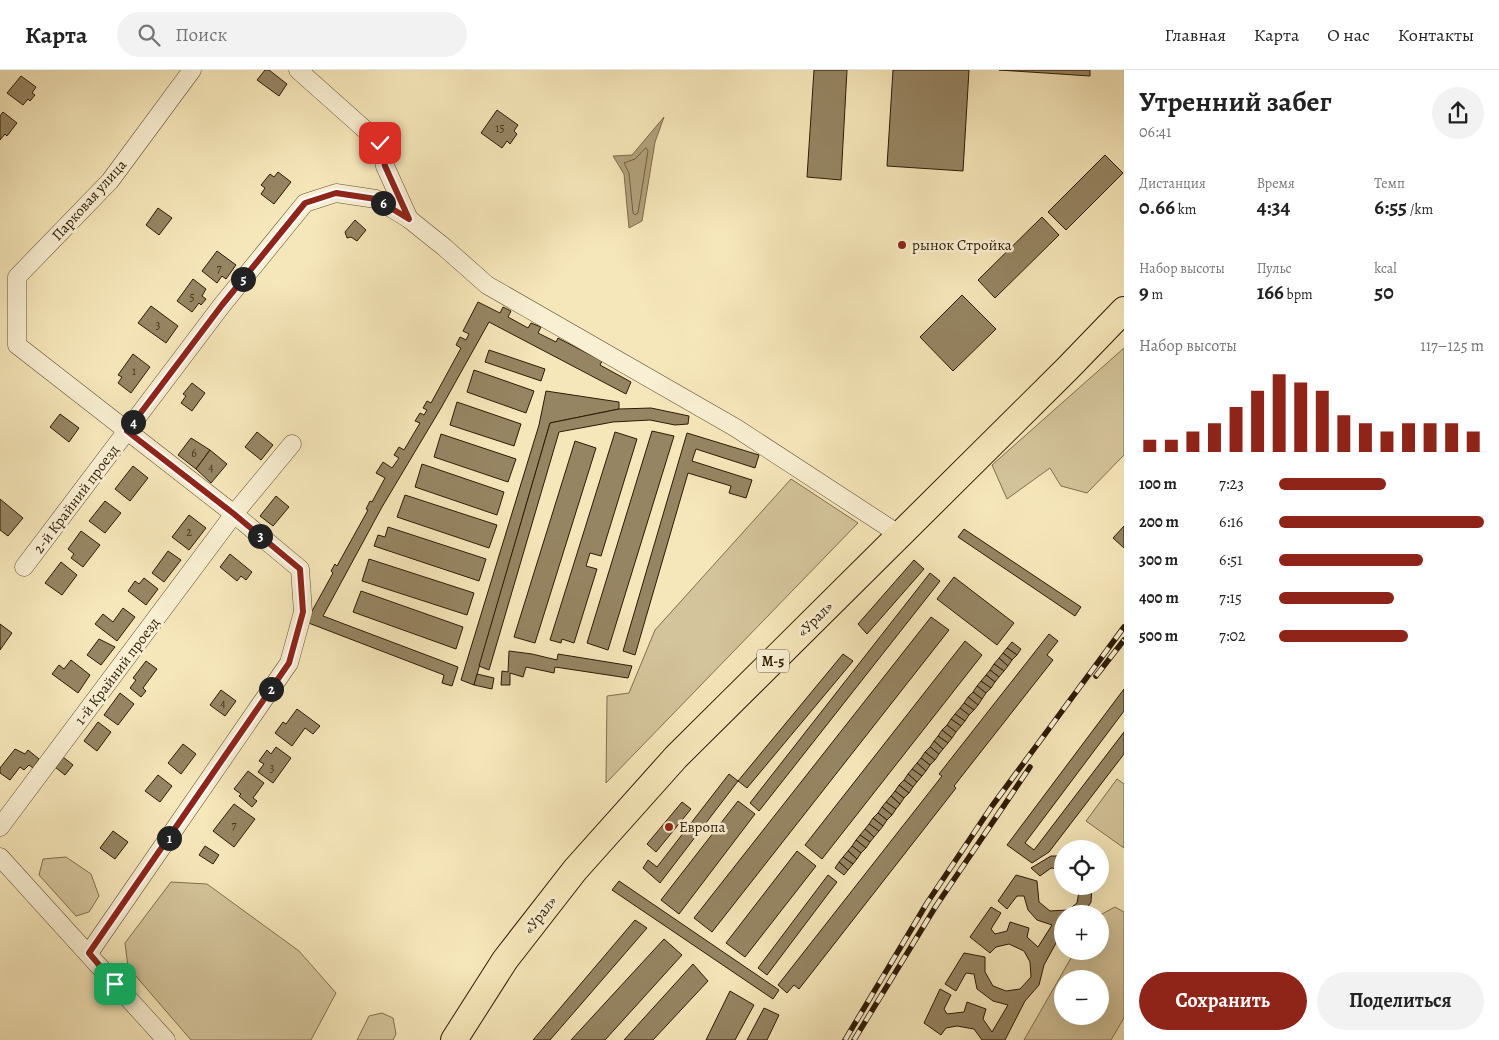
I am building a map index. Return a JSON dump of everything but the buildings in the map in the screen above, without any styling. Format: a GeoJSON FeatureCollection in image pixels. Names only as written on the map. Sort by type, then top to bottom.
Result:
{"type":"FeatureCollection","features":[{"type":"Feature","properties":{"kind":"highway","name":"«Урал»"},"geometry":{"type":"LineString","coordinates":[[454,1040],[505,960],[575,870],[676,757],[1068,368],[1124,310]]}},
{"type":"Feature","properties":{"kind":"street","name":"Парковая улица"},"geometry":{"type":"LineString","coordinates":[[127,431],[18,344],[17,277],[110,181],[192,70]]}},
{"type":"Feature","properties":{"kind":"street"},"geometry":{"type":"LineString","coordinates":[[298,70],[380,143],[385,166],[409,219],[487,285],[736,428],[900,535]]}},
{"type":"Feature","properties":{"kind":"street","name":"2-й Крайний проезд"},"geometry":{"type":"LineString","coordinates":[[24,567],[222,305],[305,203],[336,193],[352,195],[376,199],[409,219]]}},
{"type":"Feature","properties":{"kind":"street"},"geometry":{"type":"LineString","coordinates":[[89,953],[289,663],[303,612],[300,569],[234,514],[127,431]]}},
{"type":"Feature","properties":{"kind":"street","name":"1-й Крайний проезд"},"geometry":{"type":"LineString","coordinates":[[0,827],[234,514],[292,444]]}},
{"type":"Feature","properties":{"kind":"street"},"geometry":{"type":"LineString","coordinates":[[0,857],[166,1040]]}},
{"type":"Feature","properties":{"kind":"shaded area"},"geometry":{"type":"Polygon","coordinates":[[[1124,348],[1124,455],[1087,493],[1061,486],[1050,468],[1007,499],[992,465],[1124,348]]]}},
{"type":"Feature","properties":{"kind":"shaded area"},"geometry":{"type":"Polygon","coordinates":[[[791,479],[858,523],[606,783],[607,696],[629,693],[655,630],[791,479]]]}},
{"type":"Feature","properties":{"kind":"shaded area"},"geometry":{"type":"Polygon","coordinates":[[[1117,779],[1124,784],[1124,848],[1086,821],[1117,779]]]}},
{"type":"Feature","properties":{"kind":"shaded area"},"geometry":{"type":"Polygon","coordinates":[[[66,857],[91,874],[99,896],[89,912],[76,916],[39,875],[43,859],[66,857]]]}},
{"type":"Feature","properties":{"kind":"shaded area"},"geometry":{"type":"Polygon","coordinates":[[[171,882],[207,884],[299,951],[336,993],[311,1040],[191,1040],[128,967],[125,943],[171,882]]]}},
{"type":"Feature","properties":{"kind":"shaded area"},"geometry":{"type":"Polygon","coordinates":[[[1115,907],[1124,912],[1124,1018],[1111,1040],[1024,1040],[1054,988],[1054,1025],[1109,1025],[1109,970],[1064,970],[1070,960],[1109,960],[1109,910],[1115,907]]]}},
{"type":"Feature","properties":{"kind":"shaded area"},"geometry":{"type":"Polygon","coordinates":[[[382,1013],[393,1018],[396,1034],[393,1040],[357,1040],[369,1016],[382,1013]]]}},
{"type":"Feature","properties":{"kind":"water"},"geometry":{"type":"Polygon","coordinates":[[[664,117],[655,142],[642,221],[629,228],[624,174],[613,156],[632,155],[664,117]]]}},
{"type":"Feature","properties":{"kind":"railway"},"geometry":{"type":"LineString","coordinates":[[845,1040],[927,903],[992,806],[1124,627]]}},
{"type":"Feature","properties":{"kind":"railway"},"geometry":{"type":"LineString","coordinates":[[1096,676],[1124,640]]}},
{"type":"Feature","properties":{"kind":"railway"},"geometry":{"type":"LineString","coordinates":[[854,1040],[936,906],[1030,767]]}},
{"type":"Feature","properties":{"kind":"place","name":"рынок Стройка"},"geometry":{"type":"Point","coordinates":[902,245]}},
{"type":"Feature","properties":{"kind":"place","name":"Европа"},"geometry":{"type":"Point","coordinates":[669,827]}},
{"type":"Feature","properties":{"kind":"route"},"geometry":{"type":"LineString","coordinates":[[115,984],[89,953],[289,663],[303,612],[300,569],[234,514],[127,431],[222,305],[305,203],[336,193],[376,199],[409,219],[385,166],[380,143]]}}]}
